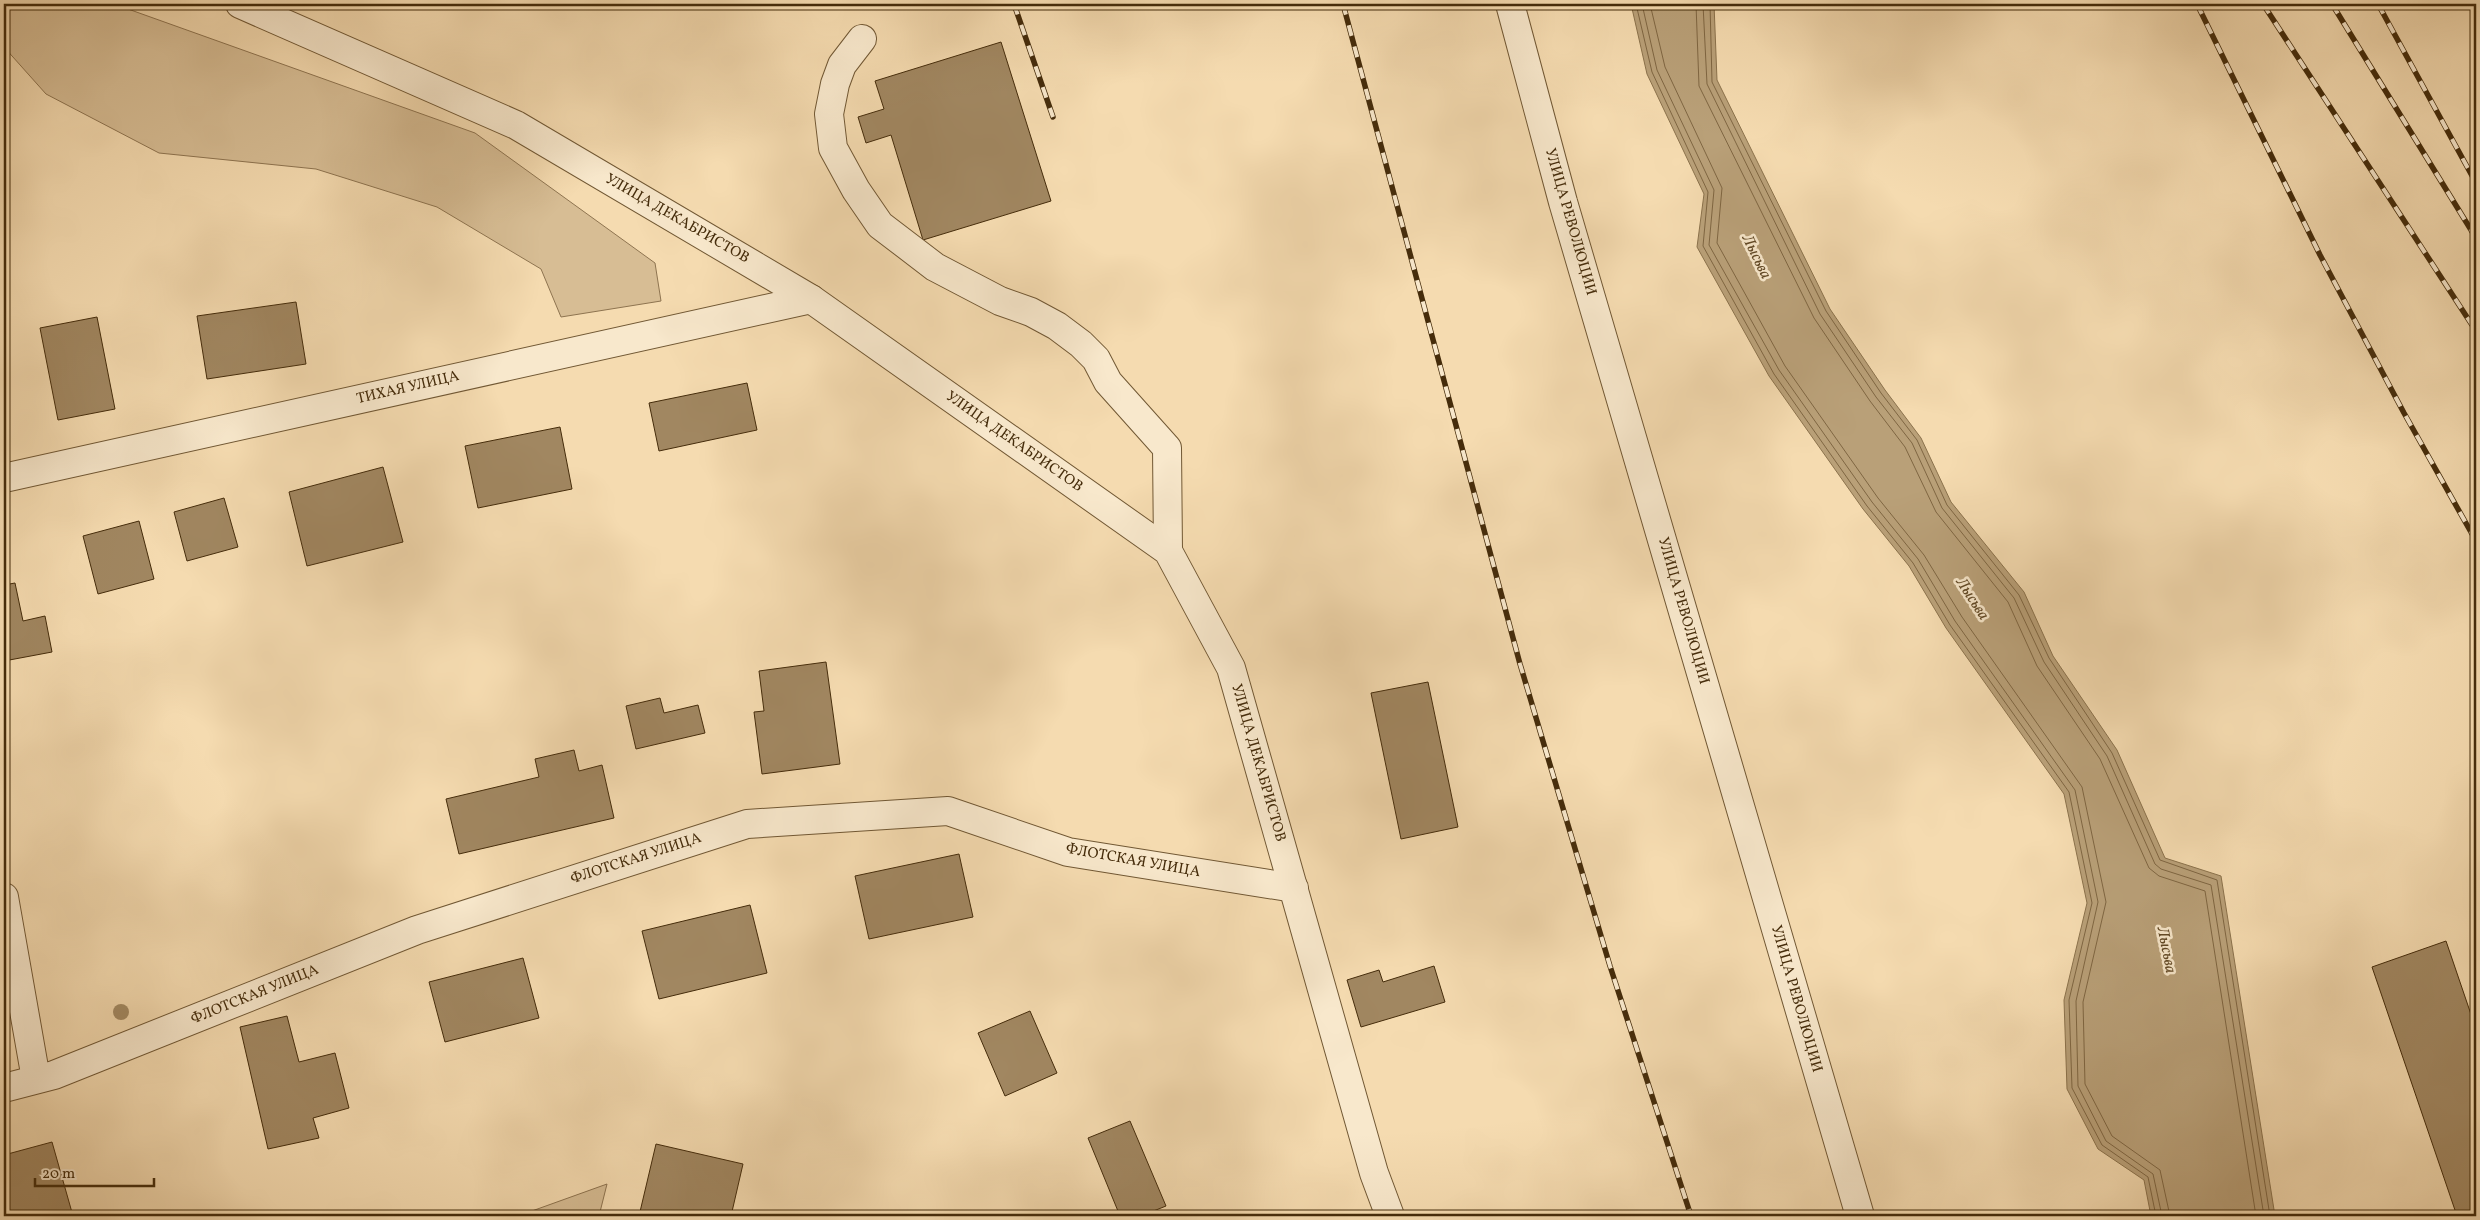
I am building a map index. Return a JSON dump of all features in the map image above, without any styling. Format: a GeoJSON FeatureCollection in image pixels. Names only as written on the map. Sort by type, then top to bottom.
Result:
{"type":"FeatureCollection","features":[{"type":"Feature","properties":{"kind":"street","name":"УЛИЦА ДЕКАБРИСТОВ"},"geometry":{"type":"LineString","coordinates":[[240,4],[516,125],[811,299],[1168,551],[1231,668],[1374,1173],[1390,1216]]}},
{"type":"Feature","properties":{"kind":"street","name":"УЛИЦА РЕВОЛЮЦИИ"},"geometry":{"type":"LineString","coordinates":[[1510,4],[1563,202],[1860,1216]]}},
{"type":"Feature","properties":{"kind":"street"},"geometry":{"type":"LineString","coordinates":[[862,39],[842,64],[834,84],[829,114],[833,148],[856,190],[880,225],[910,249],[967,284],[1057,326],[1096,359],[1108,382],[1167,448],[1168,551]]}},
{"type":"Feature","properties":{"kind":"street","name":"ТИХАЯ УЛИЦА"},"geometry":{"type":"LineString","coordinates":[[4,478],[811,299]]}},
{"type":"Feature","properties":{"kind":"street","name":"ФЛОТСКАЯ УЛИЦА"},"geometry":{"type":"LineString","coordinates":[[4,1088],[54,1075],[418,930],[747,824],[948,811],[1068,852],[1294,888]]}},
{"type":"Feature","properties":{"kind":"street"},"geometry":{"type":"LineString","coordinates":[[4,897],[36,1080]]}},
{"type":"Feature","properties":{"kind":"shaded area"},"geometry":{"type":"Polygon","coordinates":[[[4,4],[114,4],[475,133],[655,263],[661,301],[561,317],[541,269],[437,207],[316,169],[159,153],[46,94],[4,47],[4,4]]]}},
{"type":"Feature","properties":{"kind":"shaded area"},"geometry":{"type":"Polygon","coordinates":[[[607,1184],[599,1216],[518,1216],[607,1184]]]}},
{"type":"Feature","properties":{"kind":"water","name":"Лысьва"},"geometry":{"type":"Polygon","coordinates":[[[1631,4],[1714,4],[1717,80],[1830,309],[1885,390],[1921,438],[1951,502],[2024,592],[2053,656],[2117,750],[2165,858],[2221,876],[2275,1216],[2151,1216],[2144,1180],[2098,1149],[2067,1089],[2064,1000],[2087,903],[2064,794],[1946,628],[1909,566],[1863,509],[1769,376],[1697,247],[1704,194],[1647,74],[1631,4]]]}},
{"type":"Feature","properties":{"kind":"building"},"geometry":{"type":"Polygon","coordinates":[[[1001,42],[1051,201],[923,240],[891,135],[866,143],[858,117],[884,109],[875,81],[1001,42]]]}},
{"type":"Feature","properties":{"kind":"building"},"geometry":{"type":"Polygon","coordinates":[[[296,302],[306,364],[207,379],[197,316],[296,302]]]}},
{"type":"Feature","properties":{"kind":"building"},"geometry":{"type":"Polygon","coordinates":[[[97,317],[115,409],[58,420],[40,328],[97,317]]]}},
{"type":"Feature","properties":{"kind":"building"},"geometry":{"type":"Polygon","coordinates":[[[747,383],[757,430],[659,451],[649,403],[747,383]]]}},
{"type":"Feature","properties":{"kind":"building"},"geometry":{"type":"Polygon","coordinates":[[[560,427],[572,489],[478,508],[465,446],[560,427]]]}},
{"type":"Feature","properties":{"kind":"building"},"geometry":{"type":"Polygon","coordinates":[[[383,467],[403,542],[307,566],[289,492],[383,467]]]}},
{"type":"Feature","properties":{"kind":"building"},"geometry":{"type":"Polygon","coordinates":[[[224,498],[238,547],[187,561],[174,512],[224,498]]]}},
{"type":"Feature","properties":{"kind":"building"},"geometry":{"type":"Polygon","coordinates":[[[139,521],[154,579],[98,594],[83,536],[139,521]]]}},
{"type":"Feature","properties":{"kind":"building"},"geometry":{"type":"Polygon","coordinates":[[[15,583],[23,621],[45,616],[52,652],[4,661],[4,585],[15,583]]]}},
{"type":"Feature","properties":{"kind":"building"},"geometry":{"type":"Polygon","coordinates":[[[826,662],[840,764],[762,774],[754,712],[764,711],[759,671],[826,662]]]}},
{"type":"Feature","properties":{"kind":"building"},"geometry":{"type":"Polygon","coordinates":[[[1428,682],[1458,827],[1401,839],[1371,693],[1428,682]]]}},
{"type":"Feature","properties":{"kind":"building"},"geometry":{"type":"Polygon","coordinates":[[[660,698],[664,713],[698,705],[705,733],[636,749],[626,706],[660,698]]]}},
{"type":"Feature","properties":{"kind":"building"},"geometry":{"type":"Polygon","coordinates":[[[574,750],[579,771],[602,765],[614,818],[459,854],[446,799],[539,777],[535,759],[574,750]]]}},
{"type":"Feature","properties":{"kind":"building"},"geometry":{"type":"Polygon","coordinates":[[[959,854],[973,917],[869,939],[855,876],[959,854]]]}},
{"type":"Feature","properties":{"kind":"building"},"geometry":{"type":"Polygon","coordinates":[[[750,905],[767,973],[659,999],[642,931],[750,905]]]}},
{"type":"Feature","properties":{"kind":"building"},"geometry":{"type":"Polygon","coordinates":[[[2446,941],[2476,1029],[2476,1216],[2457,1216],[2372,967],[2446,941]]]}},
{"type":"Feature","properties":{"kind":"building"},"geometry":{"type":"Polygon","coordinates":[[[523,958],[539,1018],[445,1042],[429,982],[523,958]]]}},
{"type":"Feature","properties":{"kind":"building"},"geometry":{"type":"Polygon","coordinates":[[[1434,966],[1445,1002],[1361,1027],[1347,980],[1379,970],[1383,982],[1434,966]]]}},
{"type":"Feature","properties":{"kind":"building"},"geometry":{"type":"Polygon","coordinates":[[[1030,1011],[1057,1073],[1005,1096],[978,1033],[1030,1011]]]}},
{"type":"Feature","properties":{"kind":"building"},"geometry":{"type":"Polygon","coordinates":[[[287,1016],[299,1062],[335,1053],[349,1108],[313,1118],[319,1138],[268,1149],[240,1027],[287,1016]]]}},
{"type":"Feature","properties":{"kind":"building"},"geometry":{"type":"Polygon","coordinates":[[[1130,1121],[1166,1206],[1141,1216],[1120,1216],[1088,1138],[1130,1121]]]}},
{"type":"Feature","properties":{"kind":"building"},"geometry":{"type":"Polygon","coordinates":[[[52,1142],[73,1216],[4,1216],[4,1155],[52,1142]]]}},
{"type":"Feature","properties":{"kind":"building"},"geometry":{"type":"Polygon","coordinates":[[[656,1144],[743,1164],[731,1216],[639,1216],[656,1144]]]}},
{"type":"Feature","properties":{"kind":"railway"},"geometry":{"type":"LineString","coordinates":[[1014,4],[1053,117]]}},
{"type":"Feature","properties":{"kind":"railway"},"geometry":{"type":"LineString","coordinates":[[1343,4],[1520,664],[1610,966],[1691,1216]]}},
{"type":"Feature","properties":{"kind":"railway"},"geometry":{"type":"LineString","coordinates":[[2197,4],[2320,255],[2404,413],[2476,541]]}},
{"type":"Feature","properties":{"kind":"railway"},"geometry":{"type":"LineString","coordinates":[[2263,4],[2476,331]]}},
{"type":"Feature","properties":{"kind":"railway"},"geometry":{"type":"LineString","coordinates":[[2332,4],[2476,238]]}},
{"type":"Feature","properties":{"kind":"railway"},"geometry":{"type":"LineString","coordinates":[[2378,4],[2476,183]]}}]}
